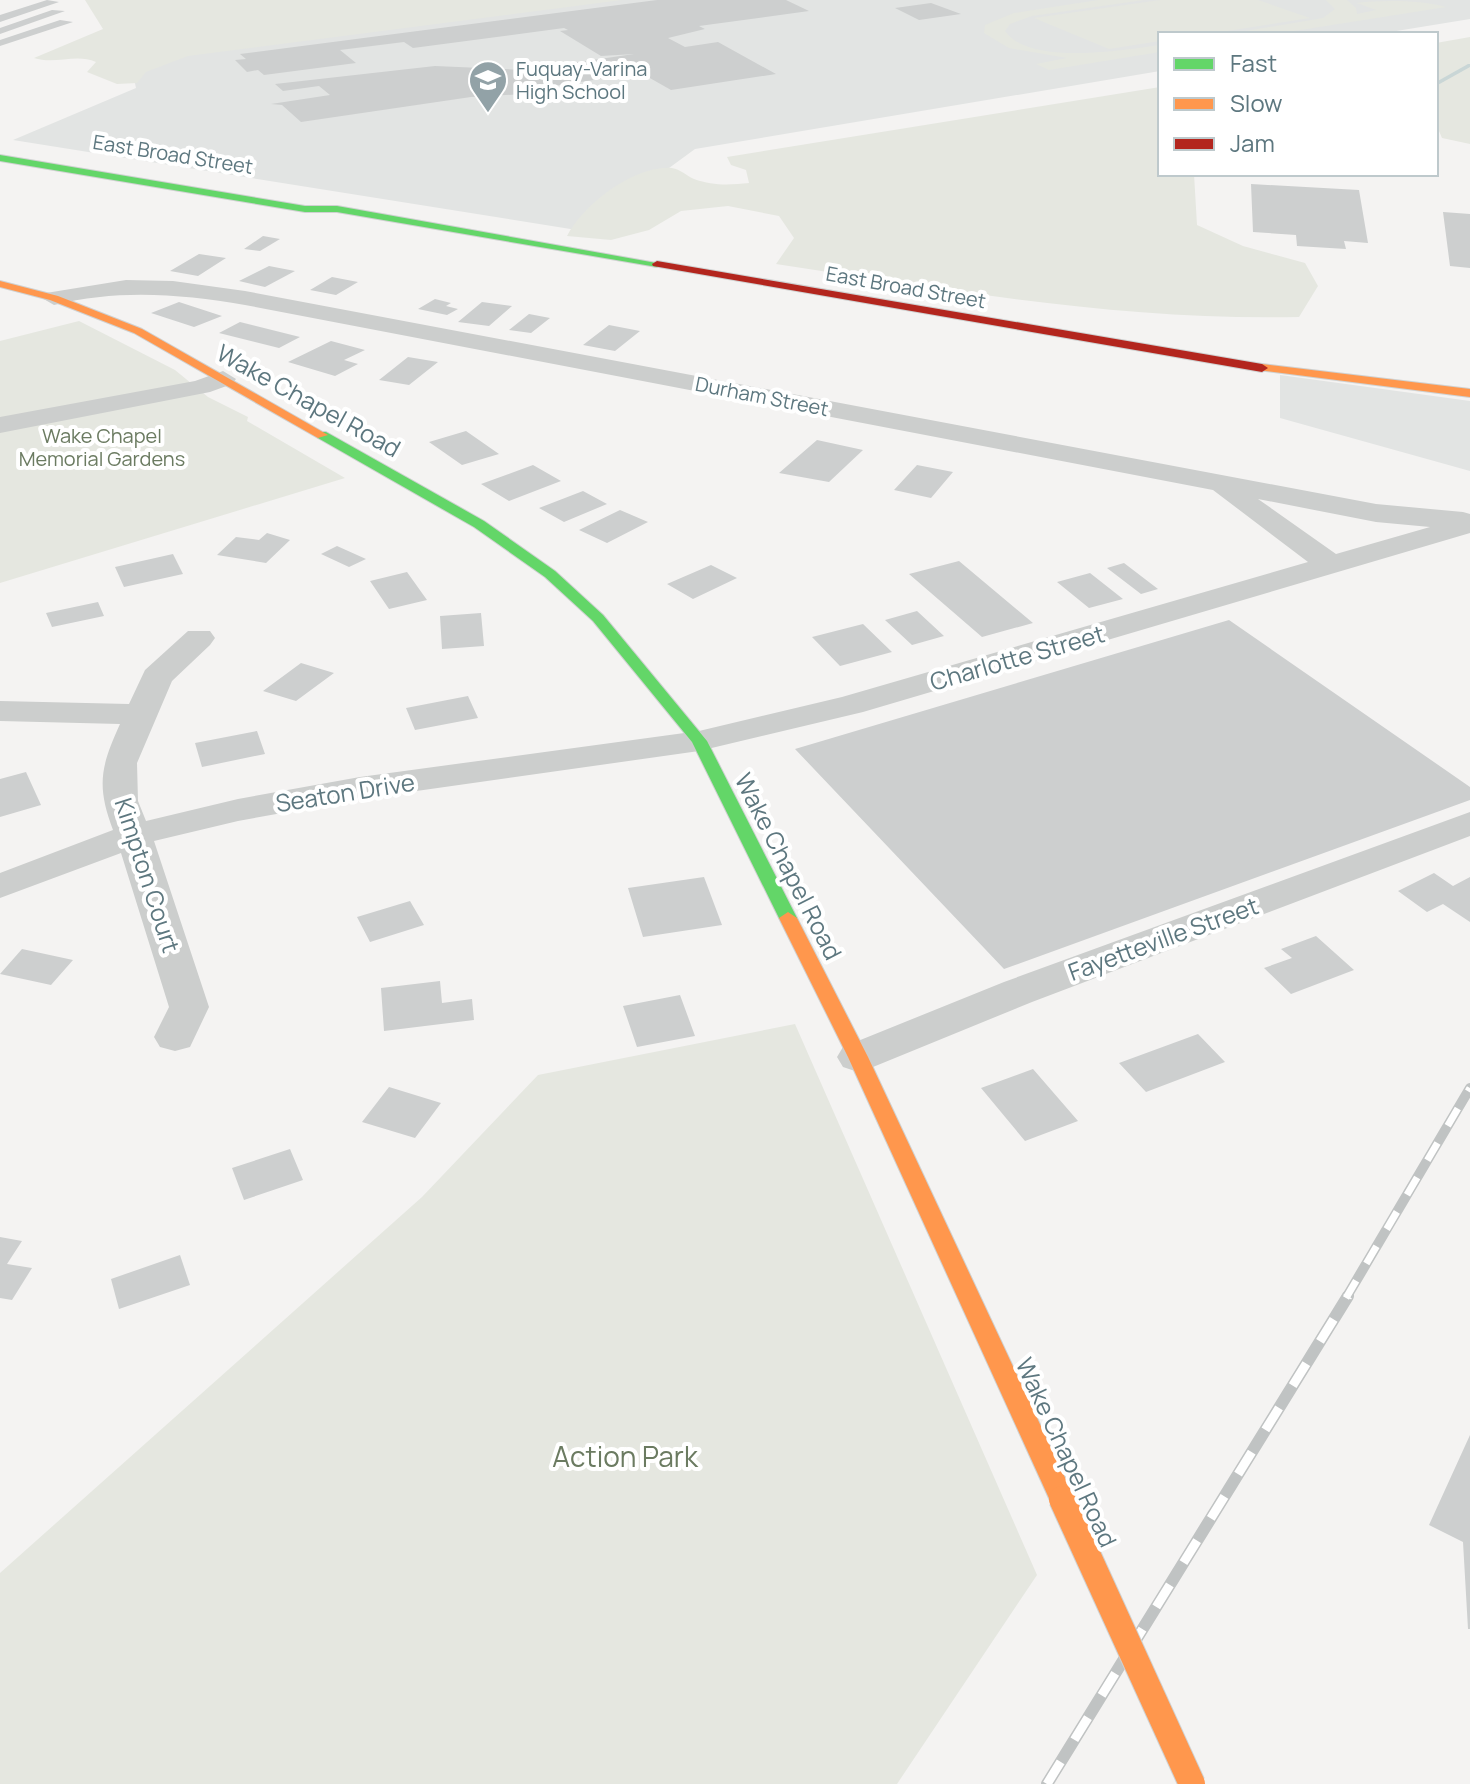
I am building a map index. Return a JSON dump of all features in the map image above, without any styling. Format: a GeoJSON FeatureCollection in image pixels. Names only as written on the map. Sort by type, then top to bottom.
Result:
{"type":"FeatureCollection","features":[{"type":"Feature","properties":{"kind":"main road","name":"East Broad Street"},"geometry":{"type":"LineString","coordinates":[[0,148],[321,201],[337,209]]}},
{"type":"Feature","properties":{"kind":"main road","name":"East Broad Street"},"geometry":{"type":"LineString","coordinates":[[0,158],[305,209],[337,209],[1246,366],[1470,393]]}},
{"type":"Feature","properties":{"kind":"main road","name":"Wake Chapel Road"},"geometry":{"type":"LineString","coordinates":[[0,284],[54,298],[138,331],[479,524],[550,574],[598,618],[647,674],[699,741],[858,1057],[1192,1784]]}},
{"type":"Feature","properties":{"kind":"street","name":"Durham Street"},"geometry":{"type":"LineString","coordinates":[[54,298],[118,284],[200,291],[1376,513],[1470,523]]}},
{"type":"Feature","properties":{"kind":"street"},"geometry":{"type":"LineString","coordinates":[[0,425],[201,387],[223,379]]}},
{"type":"Feature","properties":{"kind":"street"},"geometry":{"type":"LineString","coordinates":[[1217,483],[1332,565]]}},
{"type":"Feature","properties":{"kind":"street","name":"Charlotte Street"},"geometry":{"type":"LineString","coordinates":[[699,741],[851,705],[1470,523]]}},
{"type":"Feature","properties":{"kind":"street","name":"Kimpton Court"},"geometry":{"type":"LineString","coordinates":[[175,1037],[189,1007],[120,801],[120,763],[157,677],[199,638]]}},
{"type":"Feature","properties":{"kind":"street"},"geometry":{"type":"LineString","coordinates":[[0,711],[139,714]]}},
{"type":"Feature","properties":{"kind":"street","name":"Seaton Drive"},"geometry":{"type":"LineString","coordinates":[[0,886],[133,835],[238,810],[360,788],[699,741]]}},
{"type":"Feature","properties":{"kind":"street","name":"Fayetteville Street"},"geometry":{"type":"LineString","coordinates":[[858,1057],[1018,992],[1470,823]]}},
{"type":"Feature","properties":{"kind":"shaded area","name":"Fuquay-Varina High School"},"geometry":{"type":"Polygon","coordinates":[[[603,0],[1470,0],[1470,19],[1390,32],[1158,32],[1158,71],[695,149],[583,231],[13,140],[136,88],[130,60],[603,0]]]}},
{"type":"Feature","properties":{"kind":"shaded area"},"geometry":{"type":"Polygon","coordinates":[[[1280,375],[1470,401],[1470,471],[1280,418],[1280,375]]]}},
{"type":"Feature","properties":{"kind":"green space"},"geometry":{"type":"Polygon","coordinates":[[[85,0],[622,0],[188,56],[146,72],[137,83],[117,84],[87,72],[96,62],[34,58],[103,29],[85,0]]]}},
{"type":"Feature","properties":{"kind":"green space"},"geometry":{"type":"Polygon","coordinates":[[[1098,0],[1144,0],[1032,16],[1010,24],[1005,31],[1017,42],[1034,49],[1055,52],[1101,52],[1158,45],[1158,52],[1049,70],[1036,64],[1067,58],[1009,48],[984,33],[985,25],[1014,13],[1098,0]]]}},
{"type":"Feature","properties":{"kind":"green space"},"geometry":{"type":"Polygon","coordinates":[[[1160,0],[1258,0],[1310,18],[1221,32],[1158,32],[1158,41],[1109,49],[1034,18],[1160,0]]]}},
{"type":"Feature","properties":{"kind":"green space"},"geometry":{"type":"Polygon","coordinates":[[[1326,0],[1347,0],[1356,8],[1357,14],[1376,10],[1357,3],[1367,2],[1414,2],[1446,7],[1288,32],[1240,32],[1323,18],[1335,9],[1326,0]]]}},
{"type":"Feature","properties":{"kind":"green space"},"geometry":{"type":"Polygon","coordinates":[[[1470,37],[1470,144],[1442,138],[1438,129],[1438,43],[1470,37]]]}},
{"type":"Feature","properties":{"kind":"green space"},"geometry":{"type":"Polygon","coordinates":[[[1158,87],[1158,176],[1194,176],[1197,225],[1243,246],[1305,263],[1318,286],[1299,317],[1168,314],[1037,302],[776,264],[794,238],[779,216],[728,206],[681,211],[649,230],[611,240],[567,236],[597,200],[642,173],[672,168],[708,183],[749,183],[746,170],[731,165],[727,157],[1158,87]]]}},
{"type":"Feature","properties":{"kind":"green space","name":"Wake Chapel Memorial Gardens"},"geometry":{"type":"Polygon","coordinates":[[[79,321],[175,370],[208,397],[248,417],[247,421],[345,478],[0,583],[0,341],[79,321]]]}},
{"type":"Feature","properties":{"kind":"green space","name":"Action Park"},"geometry":{"type":"Polygon","coordinates":[[[795,1024],[1037,1575],[897,1784],[0,1784],[0,1573],[422,1197],[538,1075],[795,1024]]]}},
{"type":"Feature","properties":{"kind":"building"},"geometry":{"type":"Polygon","coordinates":[[[47,0],[59,2],[0,22],[0,15],[47,0]]]}},
{"type":"Feature","properties":{"kind":"building","name":"Fuquay-Varina High School"},"geometry":{"type":"Polygon","coordinates":[[[657,0],[786,0],[809,11],[699,26],[705,29],[668,38],[685,47],[718,42],[776,74],[671,90],[641,73],[553,86],[559,90],[541,93],[471,97],[301,122],[282,105],[271,104],[330,95],[319,86],[283,91],[275,84],[435,66],[524,70],[634,54],[601,56],[560,31],[568,30],[564,28],[413,48],[404,42],[340,50],[356,63],[264,75],[258,70],[247,72],[235,60],[246,59],[240,54],[657,0]]]}},
{"type":"Feature","properties":{"kind":"building"},"geometry":{"type":"Polygon","coordinates":[[[931,3],[961,14],[919,20],[895,8],[931,3]]]}},
{"type":"Feature","properties":{"kind":"building"},"geometry":{"type":"Polygon","coordinates":[[[52,10],[65,11],[0,34],[0,28],[52,10]]]}},
{"type":"Feature","properties":{"kind":"building"},"geometry":{"type":"Polygon","coordinates":[[[60,20],[73,22],[0,46],[0,40],[60,20]]]}},
{"type":"Feature","properties":{"kind":"building"},"geometry":{"type":"Polygon","coordinates":[[[1251,184],[1359,190],[1368,243],[1344,241],[1346,249],[1297,246],[1296,235],[1253,232],[1251,184]]]}},
{"type":"Feature","properties":{"kind":"building"},"geometry":{"type":"Polygon","coordinates":[[[1443,212],[1470,214],[1470,268],[1450,266],[1443,212]]]}},
{"type":"Feature","properties":{"kind":"building"},"geometry":{"type":"Polygon","coordinates":[[[263,236],[280,239],[260,251],[244,249],[263,236]]]}},
{"type":"Feature","properties":{"kind":"building"},"geometry":{"type":"Polygon","coordinates":[[[199,254],[226,258],[198,276],[170,271],[199,254]]]}},
{"type":"Feature","properties":{"kind":"building"},"geometry":{"type":"Polygon","coordinates":[[[269,266],[295,271],[265,287],[239,281],[269,266]]]}},
{"type":"Feature","properties":{"kind":"building"},"geometry":{"type":"Polygon","coordinates":[[[332,277],[358,282],[336,295],[310,290],[332,277]]]}},
{"type":"Feature","properties":{"kind":"building"},"geometry":{"type":"Polygon","coordinates":[[[435,299],[451,303],[446,306],[458,309],[447,315],[418,309],[435,299]]]}},
{"type":"Feature","properties":{"kind":"building"},"geometry":{"type":"Polygon","coordinates":[[[179,302],[222,316],[194,327],[151,313],[179,302]]]}},
{"type":"Feature","properties":{"kind":"building"},"geometry":{"type":"Polygon","coordinates":[[[482,302],[512,306],[489,326],[458,322],[482,302]]]}},
{"type":"Feature","properties":{"kind":"building"},"geometry":{"type":"Polygon","coordinates":[[[529,314],[550,318],[531,333],[509,330],[529,314]]]}},
{"type":"Feature","properties":{"kind":"building"},"geometry":{"type":"Polygon","coordinates":[[[240,322],[300,337],[279,348],[219,333],[240,322]]]}},
{"type":"Feature","properties":{"kind":"building"},"geometry":{"type":"Polygon","coordinates":[[[609,325],[640,331],[615,351],[583,345],[609,325]]]}},
{"type":"Feature","properties":{"kind":"building"},"geometry":{"type":"Polygon","coordinates":[[[331,341],[365,350],[344,360],[358,364],[335,376],[288,362],[331,341]]]}},
{"type":"Feature","properties":{"kind":"building"},"geometry":{"type":"Polygon","coordinates":[[[408,357],[438,362],[409,385],[379,380],[408,357]]]}},
{"type":"Feature","properties":{"kind":"building"},"geometry":{"type":"Polygon","coordinates":[[[466,431],[499,454],[462,465],[429,442],[466,431]]]}},
{"type":"Feature","properties":{"kind":"building"},"geometry":{"type":"Polygon","coordinates":[[[817,440],[863,450],[829,482],[779,473],[817,440]]]}},
{"type":"Feature","properties":{"kind":"building"},"geometry":{"type":"Polygon","coordinates":[[[533,465],[561,481],[509,501],[481,484],[533,465]]]}},
{"type":"Feature","properties":{"kind":"building"},"geometry":{"type":"Polygon","coordinates":[[[917,465],[953,472],[931,498],[894,490],[917,465]]]}},
{"type":"Feature","properties":{"kind":"building"},"geometry":{"type":"Polygon","coordinates":[[[583,491],[607,504],[564,522],[539,508],[583,491]]]}},
{"type":"Feature","properties":{"kind":"building"},"geometry":{"type":"Polygon","coordinates":[[[620,510],[648,522],[607,543],[579,530],[620,510]]]}},
{"type":"Feature","properties":{"kind":"building"},"geometry":{"type":"Polygon","coordinates":[[[267,533],[290,540],[266,563],[217,555],[236,537],[259,540],[267,533]]]}},
{"type":"Feature","properties":{"kind":"building"},"geometry":{"type":"Polygon","coordinates":[[[337,546],[366,559],[349,567],[321,554],[337,546]]]}},
{"type":"Feature","properties":{"kind":"building"},"geometry":{"type":"Polygon","coordinates":[[[173,554],[183,574],[124,587],[115,567],[173,554]]]}},
{"type":"Feature","properties":{"kind":"building"},"geometry":{"type":"Polygon","coordinates":[[[959,561],[1033,623],[982,637],[909,574],[959,561]]]}},
{"type":"Feature","properties":{"kind":"building"},"geometry":{"type":"Polygon","coordinates":[[[1124,563],[1158,589],[1141,594],[1107,568],[1124,563]]]}},
{"type":"Feature","properties":{"kind":"building"},"geometry":{"type":"Polygon","coordinates":[[[711,565],[737,578],[693,599],[667,584],[711,565]]]}},
{"type":"Feature","properties":{"kind":"building"},"geometry":{"type":"Polygon","coordinates":[[[407,572],[427,600],[389,609],[370,581],[407,572]]]}},
{"type":"Feature","properties":{"kind":"building"},"geometry":{"type":"Polygon","coordinates":[[[1090,573],[1123,599],[1089,608],[1057,582],[1090,573]]]}},
{"type":"Feature","properties":{"kind":"building"},"geometry":{"type":"Polygon","coordinates":[[[98,602],[104,616],[52,627],[46,613],[98,602]]]}},
{"type":"Feature","properties":{"kind":"building"},"geometry":{"type":"Polygon","coordinates":[[[917,611],[944,636],[912,645],[885,620],[917,611]]]}},
{"type":"Feature","properties":{"kind":"building"},"geometry":{"type":"Polygon","coordinates":[[[481,613],[484,646],[442,649],[440,616],[481,613]]]}},
{"type":"Feature","properties":{"kind":"building"},"geometry":{"type":"Polygon","coordinates":[[[1229,620],[1470,787],[1470,800],[1004,969],[795,749],[1229,620]]]}},
{"type":"Feature","properties":{"kind":"building"},"geometry":{"type":"Polygon","coordinates":[[[863,624],[892,652],[840,666],[812,637],[863,624]]]}},
{"type":"Feature","properties":{"kind":"building"},"geometry":{"type":"Polygon","coordinates":[[[301,663],[334,673],[296,701],[263,691],[301,663]]]}},
{"type":"Feature","properties":{"kind":"building"},"geometry":{"type":"Polygon","coordinates":[[[468,696],[478,718],[415,730],[406,708],[468,696]]]}},
{"type":"Feature","properties":{"kind":"building"},"geometry":{"type":"Polygon","coordinates":[[[257,731],[265,754],[202,767],[195,743],[257,731]]]}},
{"type":"Feature","properties":{"kind":"building"},"geometry":{"type":"Polygon","coordinates":[[[26,772],[41,805],[0,817],[0,779],[26,772]]]}},
{"type":"Feature","properties":{"kind":"building"},"geometry":{"type":"Polygon","coordinates":[[[1434,873],[1453,886],[1470,877],[1470,922],[1443,904],[1427,912],[1398,891],[1434,873]]]}},
{"type":"Feature","properties":{"kind":"building"},"geometry":{"type":"Polygon","coordinates":[[[704,877],[722,925],[643,937],[628,888],[704,877]]]}},
{"type":"Feature","properties":{"kind":"building"},"geometry":{"type":"Polygon","coordinates":[[[410,901],[424,925],[370,942],[357,917],[410,901]]]}},
{"type":"Feature","properties":{"kind":"building"},"geometry":{"type":"Polygon","coordinates":[[[1316,936],[1354,970],[1291,994],[1264,968],[1292,958],[1281,949],[1316,936]]]}},
{"type":"Feature","properties":{"kind":"building"},"geometry":{"type":"Polygon","coordinates":[[[22,949],[73,960],[51,985],[0,974],[22,949]]]}},
{"type":"Feature","properties":{"kind":"building"},"geometry":{"type":"Polygon","coordinates":[[[440,981],[442,1003],[472,999],[474,1020],[384,1031],[381,988],[440,981]]]}},
{"type":"Feature","properties":{"kind":"building"},"geometry":{"type":"Polygon","coordinates":[[[680,995],[695,1036],[637,1047],[623,1006],[680,995]]]}},
{"type":"Feature","properties":{"kind":"building"},"geometry":{"type":"Polygon","coordinates":[[[1198,1034],[1225,1062],[1146,1092],[1119,1063],[1198,1034]]]}},
{"type":"Feature","properties":{"kind":"building"},"geometry":{"type":"Polygon","coordinates":[[[1033,1069],[1078,1121],[1025,1141],[981,1088],[1033,1069]]]}},
{"type":"Feature","properties":{"kind":"building"},"geometry":{"type":"Polygon","coordinates":[[[389,1087],[441,1103],[415,1138],[362,1122],[389,1087]]]}},
{"type":"Feature","properties":{"kind":"building"},"geometry":{"type":"Polygon","coordinates":[[[290,1149],[303,1180],[244,1200],[232,1168],[290,1149]]]}},
{"type":"Feature","properties":{"kind":"building"},"geometry":{"type":"Polygon","coordinates":[[[0,1237],[22,1241],[7,1264],[32,1268],[12,1300],[0,1298],[0,1237]]]}},
{"type":"Feature","properties":{"kind":"building"},"geometry":{"type":"Polygon","coordinates":[[[180,1255],[190,1285],[119,1309],[111,1279],[180,1255]]]}},
{"type":"Feature","properties":{"kind":"building"},"geometry":{"type":"Polygon","coordinates":[[[1470,1435],[1468,1629],[1463,1542],[1429,1525],[1470,1435]]]}},
{"type":"Feature","properties":{"kind":"waterway"},"geometry":{"type":"LineString","coordinates":[[1438,83],[1470,65]]}},
{"type":"Feature","properties":{"kind":"railway"},"geometry":{"type":"LineString","coordinates":[[1346,1298],[1470,1088]]}},
{"type":"Feature","properties":{"kind":"railway"},"geometry":{"type":"LineString","coordinates":[[1047,1784],[1348,1296]]}},
{"type":"Feature","properties":{"kind":"traffic: fast"},"geometry":{"type":"LineString","coordinates":[[0,158],[305,209],[337,209],[657,264]]}},
{"type":"Feature","properties":{"kind":"traffic: fast"},"geometry":{"type":"LineString","coordinates":[[322,435],[479,524],[550,574],[598,618],[699,741],[788,918]]}},
{"type":"Feature","properties":{"kind":"traffic: slow"},"geometry":{"type":"LineString","coordinates":[[0,284],[54,298],[138,331],[322,435]]}},
{"type":"Feature","properties":{"kind":"traffic: slow"},"geometry":{"type":"LineString","coordinates":[[1262,368],[1470,393]]}},
{"type":"Feature","properties":{"kind":"traffic: slow"},"geometry":{"type":"LineString","coordinates":[[788,918],[858,1057],[1062,1499]]}},
{"type":"Feature","properties":{"kind":"traffic: slow"},"geometry":{"type":"LineString","coordinates":[[1062,1499],[1192,1784]]}},
{"type":"Feature","properties":{"kind":"traffic: jam"},"geometry":{"type":"LineString","coordinates":[[657,264],[1262,368]]}},
{"type":"Feature","properties":{"kind":"place","name":"Fuquay-Varina High School"},"geometry":{"type":"Point","coordinates":[488,114]}}]}
